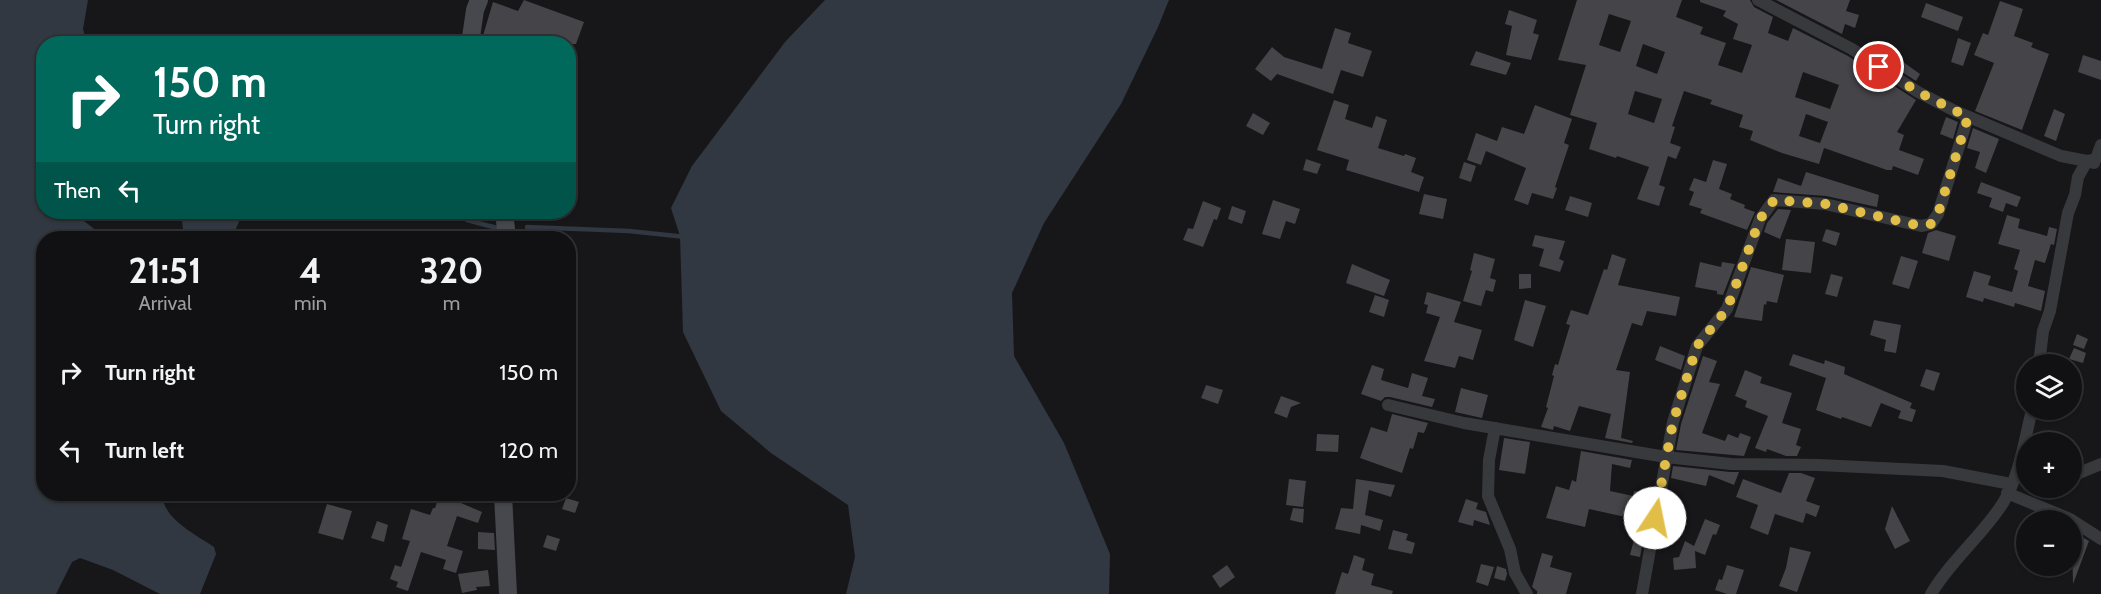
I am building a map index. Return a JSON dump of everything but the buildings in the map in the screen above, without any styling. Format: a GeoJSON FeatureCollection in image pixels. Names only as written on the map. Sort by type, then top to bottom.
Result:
{"type":"FeatureCollection","features":[{"type":"Feature","properties":{"kind":"street"},"geometry":{"type":"LineString","coordinates":[[471,36],[479,0]]}},
{"type":"Feature","properties":{"kind":"street"},"geometry":{"type":"LineString","coordinates":[[1758,0],[1852,49],[1918,92],[1968,117],[2061,156],[2101,165]]}},
{"type":"Feature","properties":{"kind":"street"},"geometry":{"type":"LineString","coordinates":[[1642,594],[1673,422],[1697,346],[1727,309],[1760,219],[1774,200],[1825,204],[1921,226],[1931,224],[1938,214],[1968,117]]}},
{"type":"Feature","properties":{"kind":"street"},"geometry":{"type":"LineString","coordinates":[[2040,354],[2068,213],[2075,195],[2078,177],[2087,161],[2096,159],[2101,146]]}},
{"type":"Feature","properties":{"kind":"street"},"geometry":{"type":"LineString","coordinates":[[1388,405],[1464,423],[1666,457],[1731,464],[1819,465],[1943,471],[2009,489],[2070,519],[2101,539]]}},
{"type":"Feature","properties":{"kind":"street"},"geometry":{"type":"LineString","coordinates":[[1495,428],[1489,460],[1488,496],[1510,549],[1515,573],[1527,594]]}},
{"type":"Feature","properties":{"kind":"street"},"geometry":{"type":"LineString","coordinates":[[2082,472],[2101,464]]}},
{"type":"Feature","properties":{"kind":"street"},"geometry":{"type":"LineString","coordinates":[[1931,594],[1944,573],[1989,524],[2016,479]]}},
{"type":"Feature","properties":{"kind":"street"},"geometry":{"type":"LineString","coordinates":[[503,501],[508,594]]}},
{"type":"Feature","properties":{"kind":"shaded area"},"geometry":{"type":"Polygon","coordinates":[[[0,0],[88,0],[83,29],[85,36],[36,36],[36,219],[83,219],[97,231],[36,231],[36,501],[164,501],[174,518],[214,547],[216,554],[200,594],[160,594],[113,570],[80,558],[72,562],[56,594],[0,594],[0,0]]]}},
{"type":"Feature","properties":{"kind":"shaded area"},"geometry":{"type":"Polygon","coordinates":[[[825,0],[1169,0],[1121,104],[1044,223],[1012,293],[1014,356],[1064,443],[1110,554],[1109,594],[846,594],[855,557],[848,505],[771,453],[721,411],[683,332],[680,236],[671,208],[692,166],[785,42],[825,0]]]}},
{"type":"Feature","properties":{"kind":"shaded area"},"geometry":{"type":"Polygon","coordinates":[[[182,219],[240,219],[235,231],[183,231],[182,219]]]}},
{"type":"Feature","properties":{"kind":"waterway"},"geometry":{"type":"LineString","coordinates":[[466,219],[497,228]]}},
{"type":"Feature","properties":{"kind":"waterway"},"geometry":{"type":"LineString","coordinates":[[527,227],[629,231],[686,237]]}},
{"type":"Feature","properties":{"kind":"route"},"geometry":{"type":"LineString","coordinates":[[1655,518],[1673,422],[1697,346],[1727,309],[1760,219],[1774,200],[1825,204],[1921,226],[1931,224],[1938,214],[1968,117],[1918,92],[1879,67]]}}]}
